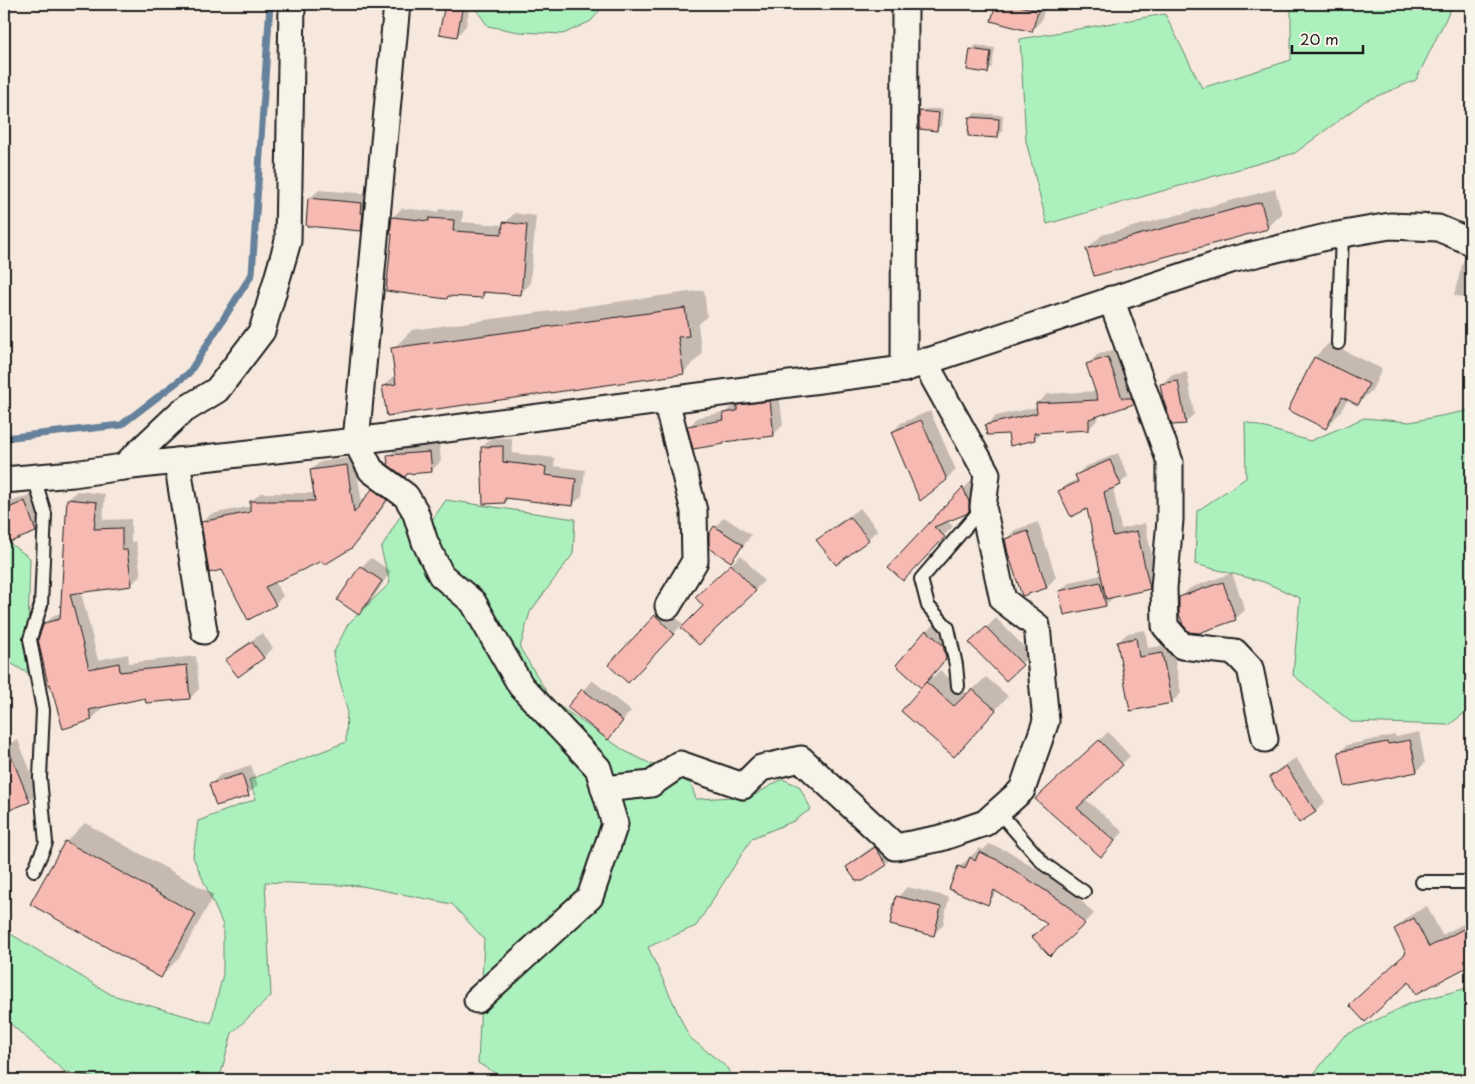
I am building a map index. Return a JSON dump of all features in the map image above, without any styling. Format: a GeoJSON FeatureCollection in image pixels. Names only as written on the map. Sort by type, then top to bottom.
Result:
{"type":"FeatureCollection","features":[{"type":"Feature","properties":{"kind":"street"},"geometry":{"type":"LineString","coordinates":[[123,467],[181,412],[217,390],[262,331],[288,242],[292,4]]}},
{"type":"Feature","properties":{"kind":"street"},"geometry":{"type":"LineString","coordinates":[[397,4],[356,441],[371,470],[406,496],[441,575],[473,602],[521,686],[598,768],[615,824],[590,897],[477,1000]]}},
{"type":"Feature","properties":{"kind":"street"},"geometry":{"type":"LineString","coordinates":[[604,789],[651,784],[680,764],[743,786],[761,768],[801,759],[896,847],[940,838],[985,823],[1022,790],[1046,721],[1038,626],[1003,600],[983,507],[988,474],[914,365],[904,4]]}},
{"type":"Feature","properties":{"kind":"street"},"geometry":{"type":"LineString","coordinates":[[4,480],[356,441],[914,365],[1232,260],[1342,234],[1390,226],[1438,228],[1471,242]]}},
{"type":"Feature","properties":{"kind":"street"},"geometry":{"type":"LineString","coordinates":[[1111,299],[1170,462],[1170,520],[1164,588],[1165,626],[1182,646],[1235,652],[1250,668],[1265,739]]}},
{"type":"Feature","properties":{"kind":"street"},"geometry":{"type":"LineString","coordinates":[[666,400],[694,510],[695,561],[668,606]]}},
{"type":"Feature","properties":{"kind":"street"},"geometry":{"type":"LineString","coordinates":[[177,461],[204,631]]}},
{"type":"Feature","properties":{"kind":"lane"},"geometry":{"type":"LineString","coordinates":[[1338,343],[1342,234]]}},
{"type":"Feature","properties":{"kind":"lane"},"geometry":{"type":"LineString","coordinates":[[34,477],[45,514],[41,605],[30,639],[43,710],[40,778],[46,843],[34,870]]}},
{"type":"Feature","properties":{"kind":"lane"},"geometry":{"type":"LineString","coordinates":[[958,686],[956,665],[948,628],[928,606],[921,579],[983,507]]}},
{"type":"Feature","properties":{"kind":"lane"},"geometry":{"type":"LineString","coordinates":[[998,811],[1044,864],[1084,892]]}},
{"type":"Feature","properties":{"kind":"lane"},"geometry":{"type":"LineString","coordinates":[[1422,882],[1471,882]]}},
{"type":"Feature","properties":{"kind":"green space"},"geometry":{"type":"Polygon","coordinates":[[[472,4],[605,4],[591,21],[563,34],[519,32],[488,26],[472,4]]]}},
{"type":"Feature","properties":{"kind":"green space"},"geometry":{"type":"Polygon","coordinates":[[[1291,4],[1453,4],[1416,80],[1365,101],[1295,153],[1047,224],[1026,141],[1020,39],[1165,14],[1202,88],[1291,60],[1291,4]]]}},
{"type":"Feature","properties":{"kind":"green space"},"geometry":{"type":"Polygon","coordinates":[[[1471,410],[1469,648],[1471,655],[1471,708],[1449,725],[1351,722],[1293,675],[1300,598],[1264,582],[1195,564],[1197,511],[1246,478],[1245,422],[1310,441],[1364,418],[1410,422],[1471,410]]]}},
{"type":"Feature","properties":{"kind":"green space"},"geometry":{"type":"Polygon","coordinates":[[[446,500],[575,519],[573,554],[530,612],[520,648],[549,696],[559,706],[625,751],[691,784],[696,799],[753,796],[782,779],[799,786],[811,809],[794,821],[752,838],[696,926],[648,947],[689,1037],[729,1069],[732,1080],[507,1080],[478,1063],[484,939],[452,904],[362,886],[265,882],[271,996],[232,1033],[219,1080],[107,1080],[65,1072],[4,1018],[4,930],[112,995],[211,1023],[223,974],[223,925],[193,857],[198,821],[256,799],[249,780],[346,742],[347,709],[333,654],[348,624],[390,583],[381,549],[403,511],[432,520],[446,500]]]}},
{"type":"Feature","properties":{"kind":"green space"},"geometry":{"type":"Polygon","coordinates":[[[4,539],[30,558],[27,673],[4,659],[4,539]]]}},
{"type":"Feature","properties":{"kind":"green space"},"geometry":{"type":"Polygon","coordinates":[[[1471,987],[1471,1080],[1309,1080],[1344,1036],[1411,1003],[1471,987]]]}},
{"type":"Feature","properties":{"kind":"building"},"geometry":{"type":"Polygon","coordinates":[[[445,4],[463,4],[457,37],[439,34],[445,4]]]}},
{"type":"Feature","properties":{"kind":"building"},"geometry":{"type":"Polygon","coordinates":[[[996,4],[1013,4],[1038,11],[1032,32],[991,21],[996,4]]]}},
{"type":"Feature","properties":{"kind":"building"},"geometry":{"type":"Polygon","coordinates":[[[970,49],[991,52],[988,73],[967,70],[970,49]]]}},
{"type":"Feature","properties":{"kind":"building"},"geometry":{"type":"Polygon","coordinates":[[[919,111],[939,113],[937,131],[919,129],[919,111]]]}},
{"type":"Feature","properties":{"kind":"building"},"geometry":{"type":"Polygon","coordinates":[[[969,117],[999,119],[998,138],[968,136],[969,117]]]}},
{"type":"Feature","properties":{"kind":"building"},"geometry":{"type":"Polygon","coordinates":[[[308,198],[362,203],[361,231],[306,226],[308,198]]]}},
{"type":"Feature","properties":{"kind":"building"},"geometry":{"type":"Polygon","coordinates":[[[1261,202],[1268,229],[1094,276],[1086,249],[1261,202]]]}},
{"type":"Feature","properties":{"kind":"building"},"geometry":{"type":"Polygon","coordinates":[[[392,217],[429,221],[429,218],[454,220],[453,231],[502,234],[503,222],[527,225],[521,295],[483,292],[483,298],[448,296],[447,299],[386,291],[392,217]]]}},
{"type":"Feature","properties":{"kind":"building"},"geometry":{"type":"Polygon","coordinates":[[[685,308],[689,336],[678,337],[684,374],[387,416],[382,386],[396,384],[391,348],[685,308]]]}},
{"type":"Feature","properties":{"kind":"building"},"geometry":{"type":"Polygon","coordinates":[[[1108,357],[1122,398],[1132,398],[1134,404],[1089,419],[1089,430],[1034,433],[1035,440],[1010,446],[1008,434],[987,435],[985,425],[1037,413],[1036,403],[1098,400],[1086,364],[1108,357]]]}},
{"type":"Feature","properties":{"kind":"building"},"geometry":{"type":"Polygon","coordinates":[[[1314,357],[1369,384],[1358,405],[1342,397],[1326,429],[1288,410],[1314,357]]]}},
{"type":"Feature","properties":{"kind":"building"},"geometry":{"type":"Polygon","coordinates":[[[1178,381],[1186,424],[1172,425],[1160,384],[1178,381]]]}},
{"type":"Feature","properties":{"kind":"building"},"geometry":{"type":"Polygon","coordinates":[[[770,401],[774,436],[724,442],[724,444],[693,449],[687,426],[724,420],[723,413],[737,411],[737,405],[770,401]]]}},
{"type":"Feature","properties":{"kind":"building"},"geometry":{"type":"Polygon","coordinates":[[[921,420],[947,480],[920,501],[891,432],[921,420]]]}},
{"type":"Feature","properties":{"kind":"building"},"geometry":{"type":"Polygon","coordinates":[[[503,446],[503,462],[546,467],[545,475],[576,479],[573,506],[505,498],[505,503],[483,504],[481,447],[503,446]]]}},
{"type":"Feature","properties":{"kind":"building"},"geometry":{"type":"Polygon","coordinates":[[[430,452],[432,472],[407,474],[405,477],[388,465],[387,455],[430,452]]]}},
{"type":"Feature","properties":{"kind":"building"},"geometry":{"type":"Polygon","coordinates":[[[1110,460],[1121,485],[1104,492],[1113,536],[1137,531],[1150,589],[1106,599],[1087,509],[1071,517],[1058,491],[1078,482],[1075,475],[1110,460]]]}},
{"type":"Feature","properties":{"kind":"building"},"geometry":{"type":"Polygon","coordinates":[[[347,465],[354,513],[372,489],[387,500],[352,548],[324,565],[322,561],[265,587],[276,605],[248,620],[222,570],[209,573],[201,522],[250,512],[250,501],[315,501],[310,470],[347,465]]]}},
{"type":"Feature","properties":{"kind":"building"},"geometry":{"type":"Polygon","coordinates":[[[963,487],[969,502],[969,511],[934,527],[945,537],[903,581],[888,567],[963,487]]]}},
{"type":"Feature","properties":{"kind":"building"},"geometry":{"type":"Polygon","coordinates":[[[67,499],[97,502],[94,529],[122,528],[122,550],[127,550],[132,586],[70,594],[89,669],[119,663],[120,672],[187,665],[190,699],[146,703],[145,698],[89,710],[92,720],[63,729],[50,684],[48,685],[38,639],[44,623],[60,619],[67,499]]]}},
{"type":"Feature","properties":{"kind":"building"},"geometry":{"type":"Polygon","coordinates":[[[25,501],[36,532],[10,542],[4,528],[4,510],[25,501]]]}},
{"type":"Feature","properties":{"kind":"building"},"geometry":{"type":"Polygon","coordinates":[[[850,517],[869,540],[836,565],[816,540],[850,517]]]}},
{"type":"Feature","properties":{"kind":"building"},"geometry":{"type":"Polygon","coordinates":[[[714,526],[743,545],[731,562],[709,548],[709,534],[714,526]]]}},
{"type":"Feature","properties":{"kind":"building"},"geometry":{"type":"Polygon","coordinates":[[[1028,531],[1047,588],[1022,596],[1005,539],[1028,531]]]}},
{"type":"Feature","properties":{"kind":"building"},"geometry":{"type":"Polygon","coordinates":[[[731,564],[756,591],[699,645],[681,628],[703,606],[695,597],[731,564]]]}},
{"type":"Feature","properties":{"kind":"building"},"geometry":{"type":"Polygon","coordinates":[[[360,566],[382,581],[359,615],[337,600],[360,566]]]}},
{"type":"Feature","properties":{"kind":"building"},"geometry":{"type":"Polygon","coordinates":[[[1100,582],[1106,606],[1064,615],[1059,591],[1100,582]]]}},
{"type":"Feature","properties":{"kind":"building"},"geometry":{"type":"Polygon","coordinates":[[[1223,582],[1236,620],[1199,633],[1189,632],[1183,625],[1179,614],[1179,597],[1223,582]]]}},
{"type":"Feature","properties":{"kind":"building"},"geometry":{"type":"Polygon","coordinates":[[[655,615],[674,634],[628,683],[608,665],[655,615]]]}},
{"type":"Feature","properties":{"kind":"building"},"geometry":{"type":"Polygon","coordinates":[[[986,627],[1023,665],[1006,681],[969,643],[986,627]]]}},
{"type":"Feature","properties":{"kind":"building"},"geometry":{"type":"Polygon","coordinates":[[[926,630],[943,645],[946,659],[921,688],[896,665],[926,630]]]}},
{"type":"Feature","properties":{"kind":"building"},"geometry":{"type":"Polygon","coordinates":[[[1136,638],[1139,657],[1162,653],[1172,703],[1130,711],[1117,642],[1136,638]]]}},
{"type":"Feature","properties":{"kind":"building"},"geometry":{"type":"Polygon","coordinates":[[[252,642],[264,658],[238,677],[225,660],[252,642]]]}},
{"type":"Feature","properties":{"kind":"building"},"geometry":{"type":"Polygon","coordinates":[[[926,682],[954,706],[972,689],[996,710],[954,757],[901,711],[926,682]]]}},
{"type":"Feature","properties":{"kind":"building"},"geometry":{"type":"Polygon","coordinates":[[[582,689],[623,721],[608,740],[567,707],[582,689]]]}},
{"type":"Feature","properties":{"kind":"building"},"geometry":{"type":"Polygon","coordinates":[[[4,739],[30,802],[4,812],[4,739]]]}},
{"type":"Feature","properties":{"kind":"building"},"geometry":{"type":"Polygon","coordinates":[[[1099,740],[1123,765],[1077,808],[1115,841],[1101,857],[1035,799],[1099,740]]]}},
{"type":"Feature","properties":{"kind":"building"},"geometry":{"type":"Polygon","coordinates":[[[1410,740],[1417,772],[1345,787],[1338,752],[1387,742],[1388,744],[1410,740]]]}},
{"type":"Feature","properties":{"kind":"building"},"geometry":{"type":"Polygon","coordinates":[[[1286,766],[1316,812],[1299,823],[1269,777],[1286,766]]]}},
{"type":"Feature","properties":{"kind":"building"},"geometry":{"type":"Polygon","coordinates":[[[242,774],[249,796],[216,806],[209,784],[242,774]]]}},
{"type":"Feature","properties":{"kind":"building"},"geometry":{"type":"Polygon","coordinates":[[[65,841],[196,914],[161,978],[30,904],[65,841]]]}},
{"type":"Feature","properties":{"kind":"building"},"geometry":{"type":"Polygon","coordinates":[[[875,847],[887,865],[863,881],[856,881],[846,867],[875,847]]]}},
{"type":"Feature","properties":{"kind":"building"},"geometry":{"type":"Polygon","coordinates":[[[979,852],[1000,861],[1066,904],[1085,924],[1050,956],[1032,937],[1047,924],[994,890],[988,905],[949,889],[958,866],[965,869],[970,857],[975,861],[979,852]]]}},
{"type":"Feature","properties":{"kind":"building"},"geometry":{"type":"Polygon","coordinates":[[[896,896],[941,907],[934,936],[890,925],[896,896]]]}},
{"type":"Feature","properties":{"kind":"building"},"geometry":{"type":"Polygon","coordinates":[[[1414,918],[1429,947],[1471,925],[1471,965],[1416,994],[1409,982],[1365,1022],[1349,1005],[1406,953],[1394,929],[1414,918]]]}},
{"type":"Feature","properties":{"kind":"waterway"},"geometry":{"type":"LineString","coordinates":[[4,438],[121,425],[189,373],[252,274],[270,4]]}}]}
